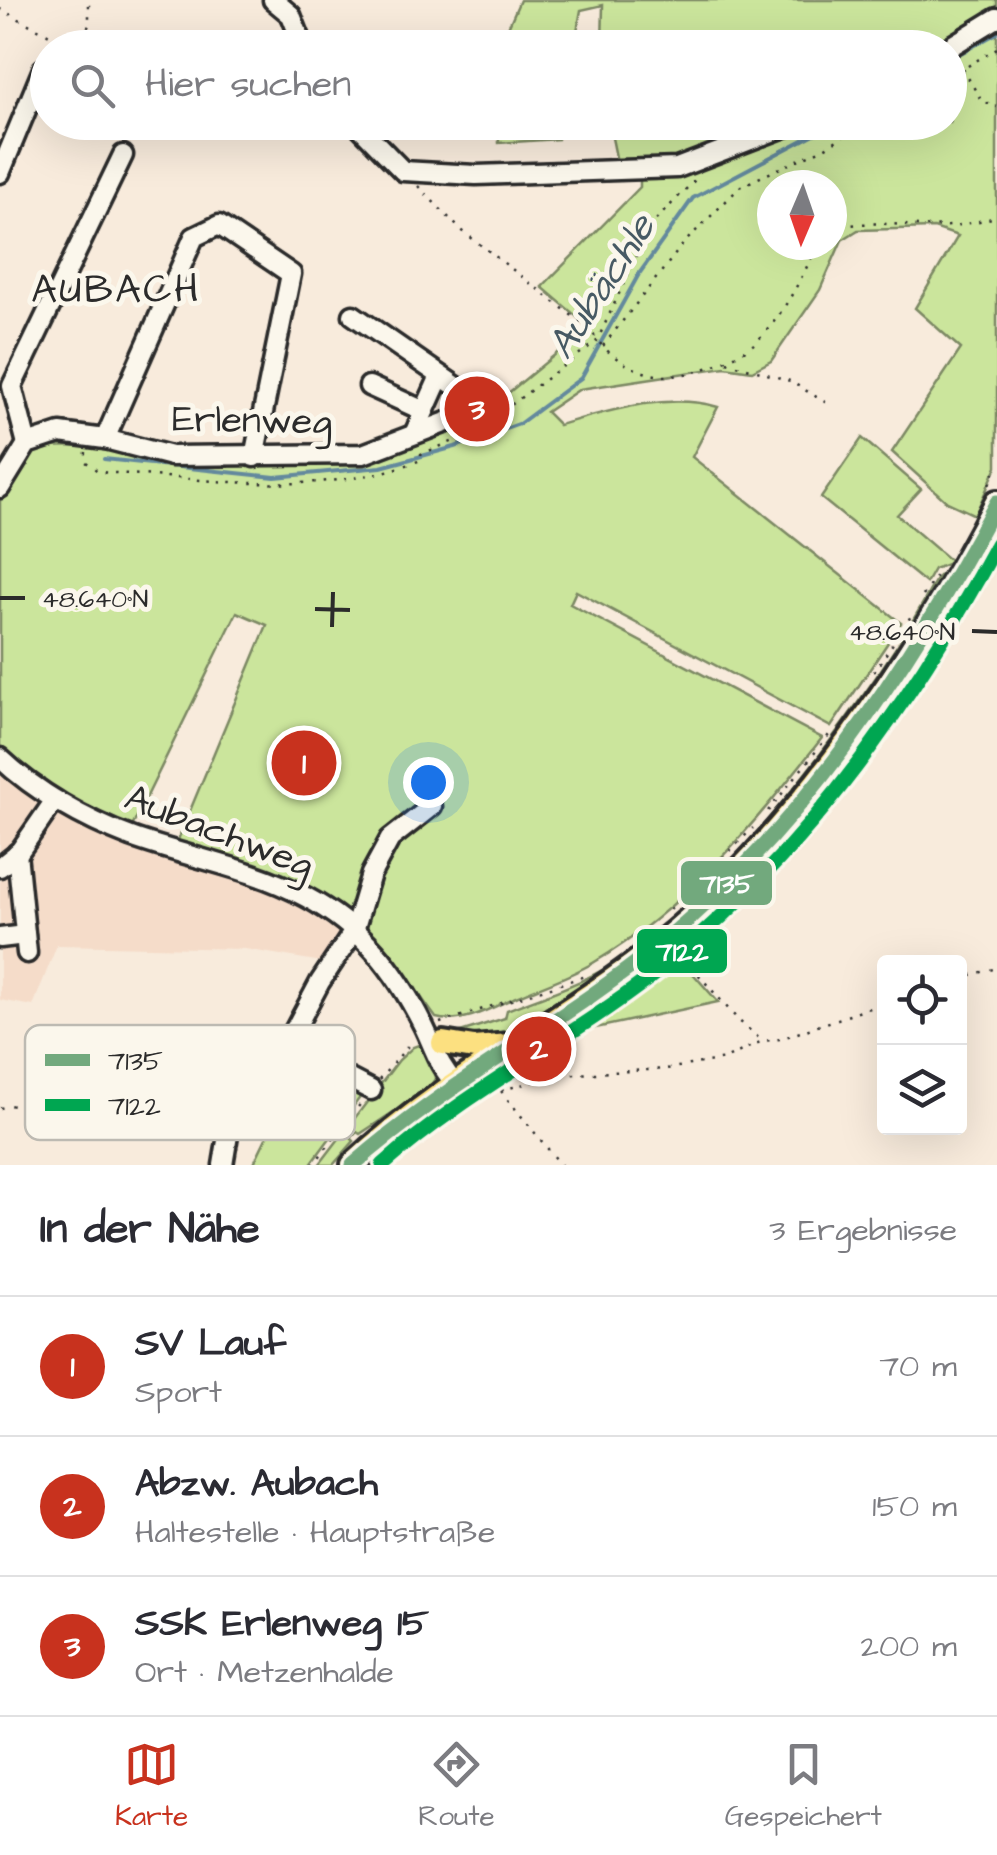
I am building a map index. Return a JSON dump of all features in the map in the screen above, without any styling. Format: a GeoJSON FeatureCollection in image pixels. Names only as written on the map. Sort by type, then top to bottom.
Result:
{"type":"FeatureCollection","features":[{"type":"Feature","properties":{"kind":"main road"},"geometry":{"type":"LineString","coordinates":[[353,1165],[456,1084],[662,943],[753,855],[847,739],[957,575],[997,502]]}},
{"type":"Feature","properties":{"kind":"main road"},"geometry":{"type":"LineString","coordinates":[[443,1044],[474,1048],[518,1044]]}},
{"type":"Feature","properties":{"kind":"street"},"geometry":{"type":"LineString","coordinates":[[273,0],[290,15],[296,30]]}},
{"type":"Feature","properties":{"kind":"street"},"geometry":{"type":"LineString","coordinates":[[967,36],[997,18]]}},
{"type":"Feature","properties":{"kind":"street"},"geometry":{"type":"LineString","coordinates":[[0,174],[30,101]]}},
{"type":"Feature","properties":{"kind":"street"},"geometry":{"type":"LineString","coordinates":[[373,140],[403,170],[476,175],[677,168],[759,140]]}},
{"type":"Feature","properties":{"kind":"street"},"geometry":{"type":"LineString","coordinates":[[0,488],[27,444],[6,384],[123,155]]}},
{"type":"Feature","properties":{"kind":"street"},"geometry":{"type":"LineString","coordinates":[[96,437],[194,237],[219,225],[291,274],[254,458]]}},
{"type":"Feature","properties":{"kind":"street"},"geometry":{"type":"LineString","coordinates":[[354,315],[440,376],[414,434]]}},
{"type":"Feature","properties":{"kind":"street","name":"Erlenweg"},"geometry":{"type":"LineString","coordinates":[[27,444],[60,433],[96,437],[171,456],[363,454],[464,413],[470,396],[440,376]]}},
{"type":"Feature","properties":{"kind":"street"},"geometry":{"type":"LineString","coordinates":[[370,386],[424,411]]}},
{"type":"Feature","properties":{"kind":"street","name":"Aubachweg"},"geometry":{"type":"LineString","coordinates":[[0,758],[55,800],[131,837],[231,865],[307,898],[354,931],[382,955],[424,1028],[442,1070],[456,1084]]}},
{"type":"Feature","properties":{"kind":"street"},"geometry":{"type":"LineString","coordinates":[[0,867],[17,854],[55,800]]}},
{"type":"Feature","properties":{"kind":"street"},"geometry":{"type":"LineString","coordinates":[[297,1025],[354,931],[371,874],[390,839],[432,806]]}},
{"type":"Feature","properties":{"kind":"street"},"geometry":{"type":"LineString","coordinates":[[0,938],[26,944],[17,854]]}},
{"type":"Feature","properties":{"kind":"street","name":"Aubachweg"},"geometry":{"type":"LineString","coordinates":[[424,1028],[443,1044]]}},
{"type":"Feature","properties":{"kind":"street"},"geometry":{"type":"LineString","coordinates":[[443,1044],[454,1061],[456,1084]]}},
{"type":"Feature","properties":{"kind":"street"},"geometry":{"type":"LineString","coordinates":[[355,1082],[371,1090]]}},
{"type":"Feature","properties":{"kind":"street"},"geometry":{"type":"LineString","coordinates":[[223,1165],[228,1140]]}},
{"type":"Feature","properties":{"kind":"path"},"geometry":{"type":"LineString","coordinates":[[86,30],[90,0]]}},
{"type":"Feature","properties":{"kind":"path"},"geometry":{"type":"LineString","coordinates":[[0,9],[40,30]]}},
{"type":"Feature","properties":{"kind":"path"},"geometry":{"type":"LineString","coordinates":[[967,67],[997,48]]}},
{"type":"Feature","properties":{"kind":"path"},"geometry":{"type":"LineString","coordinates":[[967,77],[980,100],[997,106]]}},
{"type":"Feature","properties":{"kind":"path"},"geometry":{"type":"LineString","coordinates":[[604,346],[684,243],[741,186],[837,140]]}},
{"type":"Feature","properties":{"kind":"path"},"geometry":{"type":"LineString","coordinates":[[403,170],[460,228],[592,331],[597,341],[630,368],[668,376],[725,361],[751,346],[776,320],[810,260]]}},
{"type":"Feature","properties":{"kind":"path"},"geometry":{"type":"LineString","coordinates":[[96,437],[85,461],[99,472],[234,482],[333,483],[397,470],[421,460],[421,454],[472,434],[597,341],[651,225],[706,170]]}},
{"type":"Feature","properties":{"kind":"path"},"geometry":{"type":"LineString","coordinates":[[847,225],[892,222],[952,226],[997,216]]}},
{"type":"Feature","properties":{"kind":"path"},"geometry":{"type":"LineString","coordinates":[[725,361],[790,380],[830,405]]}},
{"type":"Feature","properties":{"kind":"path"},"geometry":{"type":"LineString","coordinates":[[921,600],[932,576],[942,571],[957,575]]}},
{"type":"Feature","properties":{"kind":"path"},"geometry":{"type":"LineString","coordinates":[[870,677],[911,615]]}},
{"type":"Feature","properties":{"kind":"path"},"geometry":{"type":"LineString","coordinates":[[662,918],[758,822],[839,723]]}},
{"type":"Feature","properties":{"kind":"path"},"geometry":{"type":"LineString","coordinates":[[678,951],[738,1020],[762,1040]]}},
{"type":"Feature","properties":{"kind":"path"},"geometry":{"type":"LineString","coordinates":[[967,976],[997,968]]}},
{"type":"Feature","properties":{"kind":"path"},"geometry":{"type":"LineString","coordinates":[[424,1028],[592,974]]}},
{"type":"Feature","properties":{"kind":"path"},"geometry":{"type":"LineString","coordinates":[[456,1084],[480,1096],[558,1075],[666,1069],[725,1060],[762,1040],[780,1038],[877,1005]]}},
{"type":"Feature","properties":{"kind":"path"},"geometry":{"type":"LineString","coordinates":[[500,1090],[561,1165]]}},
{"type":"Feature","properties":{"kind":"path"},"geometry":{"type":"LineString","coordinates":[[0,1108],[25,1103]]}},
{"type":"Feature","properties":{"kind":"shaded area"},"geometry":{"type":"Polygon","coordinates":[[[0,750],[79,806],[238,861],[357,928],[328,963],[245,949],[57,945],[33,1006],[0,1000],[0,750]]]}},
{"type":"Feature","properties":{"kind":"green space"},"geometry":{"type":"Polygon","coordinates":[[[520,0],[997,0],[997,13],[964,30],[602,30],[603,5],[581,10],[577,30],[507,30],[520,0]]]}},
{"type":"Feature","properties":{"kind":"green space"},"geometry":{"type":"Polygon","coordinates":[[[997,24],[997,466],[975,515],[947,502],[892,452],[961,349],[915,308],[958,236],[934,228],[858,230],[847,237],[847,170],[757,170],[757,260],[833,260],[820,290],[771,361],[752,371],[725,367],[580,389],[546,412],[559,425],[658,402],[718,407],[692,457],[901,623],[831,727],[576,591],[570,604],[822,738],[718,861],[659,917],[627,941],[584,968],[487,1010],[457,1019],[436,1018],[394,959],[357,928],[238,861],[177,842],[267,625],[237,612],[132,827],[79,806],[0,750],[0,497],[38,447],[85,446],[170,463],[364,461],[469,425],[589,327],[542,287],[640,187],[640,176],[752,140],[967,140],[967,41],[997,24]]]}},
{"type":"Feature","properties":{"kind":"green space"},"geometry":{"type":"Polygon","coordinates":[[[499,140],[543,140],[499,143],[499,140]]]}},
{"type":"Feature","properties":{"kind":"green space"},"geometry":{"type":"Polygon","coordinates":[[[612,140],[737,140],[681,163],[618,167],[612,140]]]}},
{"type":"Feature","properties":{"kind":"green space"},"geometry":{"type":"Polygon","coordinates":[[[862,438],[921,489],[897,515],[952,562],[934,569],[926,583],[821,498],[862,438]]]}},
{"type":"Feature","properties":{"kind":"green space"},"geometry":{"type":"Polygon","coordinates":[[[969,569],[976,576],[866,740],[746,885],[675,953],[718,1002],[572,1033],[563,1058],[533,1065],[480,1092],[474,1086],[535,1053],[539,1058],[548,1052],[545,1046],[583,1010],[689,930],[969,569]]]}},
{"type":"Feature","properties":{"kind":"green space"},"geometry":{"type":"Polygon","coordinates":[[[945,575],[948,579],[843,735],[700,902],[553,1014],[489,1040],[454,1034],[505,1018],[507,1010],[597,973],[653,935],[706,888],[799,781],[881,669],[935,581],[945,575]]]}},
{"type":"Feature","properties":{"kind":"green space"},"geometry":{"type":"Polygon","coordinates":[[[421,1044],[435,1079],[428,1089],[355,1134],[355,1118],[413,1047],[421,1044]]]}},
{"type":"Feature","properties":{"kind":"green space"},"geometry":{"type":"Polygon","coordinates":[[[355,1087],[364,1092],[355,1104],[355,1087]]]}},
{"type":"Feature","properties":{"kind":"green space"},"geometry":{"type":"Polygon","coordinates":[[[265,1140],[328,1140],[310,1165],[253,1165],[265,1140]]]}},
{"type":"Feature","properties":{"kind":"green space"},"geometry":{"type":"Polygon","coordinates":[[[338,1140],[354,1141],[333,1165],[319,1165],[338,1140]]]}},
{"type":"Feature","properties":{"kind":"waterway","name":"Aubächle"},"geometry":{"type":"LineString","coordinates":[[967,50],[997,33]]}},
{"type":"Feature","properties":{"kind":"waterway","name":"Aubächle"},"geometry":{"type":"LineString","coordinates":[[104,459],[275,477],[381,467],[519,424],[581,378],[639,274],[693,198],[803,140]]}},
{"type":"Feature","properties":{"kind":"transit line","name":"7135"},"geometry":{"type":"LineString","coordinates":[[353,1165],[427,1106],[623,973],[712,898],[761,848],[850,740],[890,682],[997,502]]}},
{"type":"Feature","properties":{"kind":"transit line","name":"7122"},"geometry":{"type":"LineString","coordinates":[[383,1165],[453,1110],[638,986],[722,916],[769,869],[855,768],[894,714],[997,544]]}},
{"type":"Feature","properties":{"kind":"place","name":"SSK Erlenweg 15"},"geometry":{"type":"Point","coordinates":[477,409]}},
{"type":"Feature","properties":{"kind":"place","name":"SV Lauf"},"geometry":{"type":"Point","coordinates":[304,763]}},
{"type":"Feature","properties":{"kind":"place","name":"Abzw. Aubach"},"geometry":{"type":"Point","coordinates":[539,1049]}},
{"type":"Feature","properties":{"kind":"district","name":"AUBACH"},"geometry":{"type":"Point","coordinates":[116,290]}}]}
